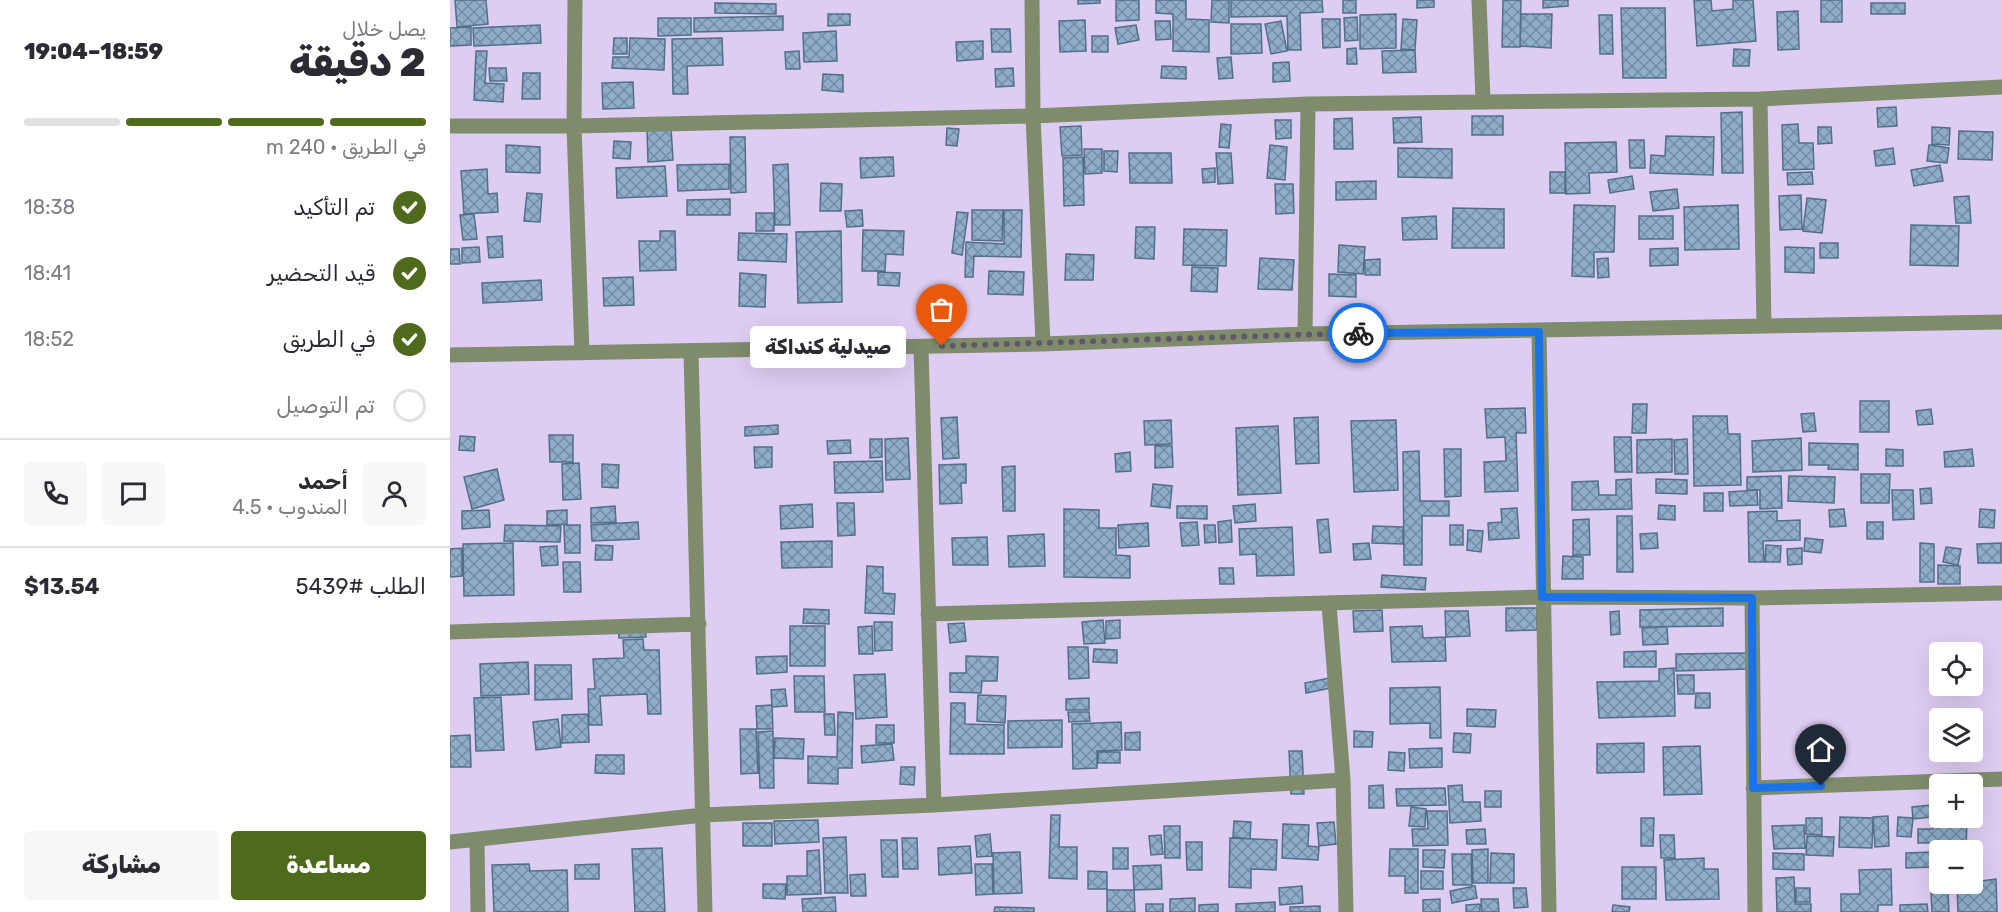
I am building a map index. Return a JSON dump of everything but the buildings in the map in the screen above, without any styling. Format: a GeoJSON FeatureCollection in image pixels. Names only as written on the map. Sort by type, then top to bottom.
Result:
{"type":"FeatureCollection","features":[{"type":"Feature","properties":{"kind":"street"},"geometry":{"type":"LineString","coordinates":[[575,0],[574,126],[582,352]]}},
{"type":"Feature","properties":{"kind":"street"},"geometry":{"type":"LineString","coordinates":[[1032,0],[1033,116],[1043,344]]}},
{"type":"Feature","properties":{"kind":"street"},"geometry":{"type":"LineString","coordinates":[[1479,0],[1483,100]]}},
{"type":"Feature","properties":{"kind":"street"},"geometry":{"type":"LineString","coordinates":[[450,126],[574,126],[1033,116],[1308,104],[1483,100],[1760,99],[2002,87]]}},
{"type":"Feature","properties":{"kind":"street"},"geometry":{"type":"LineString","coordinates":[[1760,99],[1764,326]]}},
{"type":"Feature","properties":{"kind":"street"},"geometry":{"type":"LineString","coordinates":[[1305,334],[1308,104]]}},
{"type":"Feature","properties":{"kind":"street"},"geometry":{"type":"LineString","coordinates":[[450,355],[921,347],[1305,334],[1539,332],[2002,322]]}},
{"type":"Feature","properties":{"kind":"street"},"geometry":{"type":"LineString","coordinates":[[1539,332],[1549,912]]}},
{"type":"Feature","properties":{"kind":"street"},"geometry":{"type":"LineString","coordinates":[[921,347],[934,805]]}},
{"type":"Feature","properties":{"kind":"street"},"geometry":{"type":"LineString","coordinates":[[691,351],[705,912]]}},
{"type":"Feature","properties":{"kind":"street"},"geometry":{"type":"LineString","coordinates":[[928,614],[1542,597],[1752,598],[2002,593]]}},
{"type":"Feature","properties":{"kind":"street"},"geometry":{"type":"LineString","coordinates":[[1752,598],[1755,912]]}},
{"type":"Feature","properties":{"kind":"street"},"geometry":{"type":"LineString","coordinates":[[1329,604],[1342,780],[1346,912]]}},
{"type":"Feature","properties":{"kind":"street"},"geometry":{"type":"LineString","coordinates":[[450,632],[699,624]]}},
{"type":"Feature","properties":{"kind":"street"},"geometry":{"type":"LineString","coordinates":[[450,842],[477,841],[703,815],[934,805],[1342,780]]}},
{"type":"Feature","properties":{"kind":"street"},"geometry":{"type":"LineString","coordinates":[[1753,788],[2002,780]]}},
{"type":"Feature","properties":{"kind":"street"},"geometry":{"type":"LineString","coordinates":[[477,841],[478,912]]}},
{"type":"Feature","properties":{"kind":"way so far"},"geometry":{"type":"LineString","coordinates":[[942,346],[1358,333]]}},
{"type":"Feature","properties":{"kind":"place","name":"صيدلية كنداكة"},"geometry":{"type":"Point","coordinates":[942,346]}},
{"type":"Feature","properties":{"kind":"route"},"geometry":{"type":"LineString","coordinates":[[1358,333],[1539,332],[1542,597],[1752,598],[1753,788],[1821,786]]}}]}
